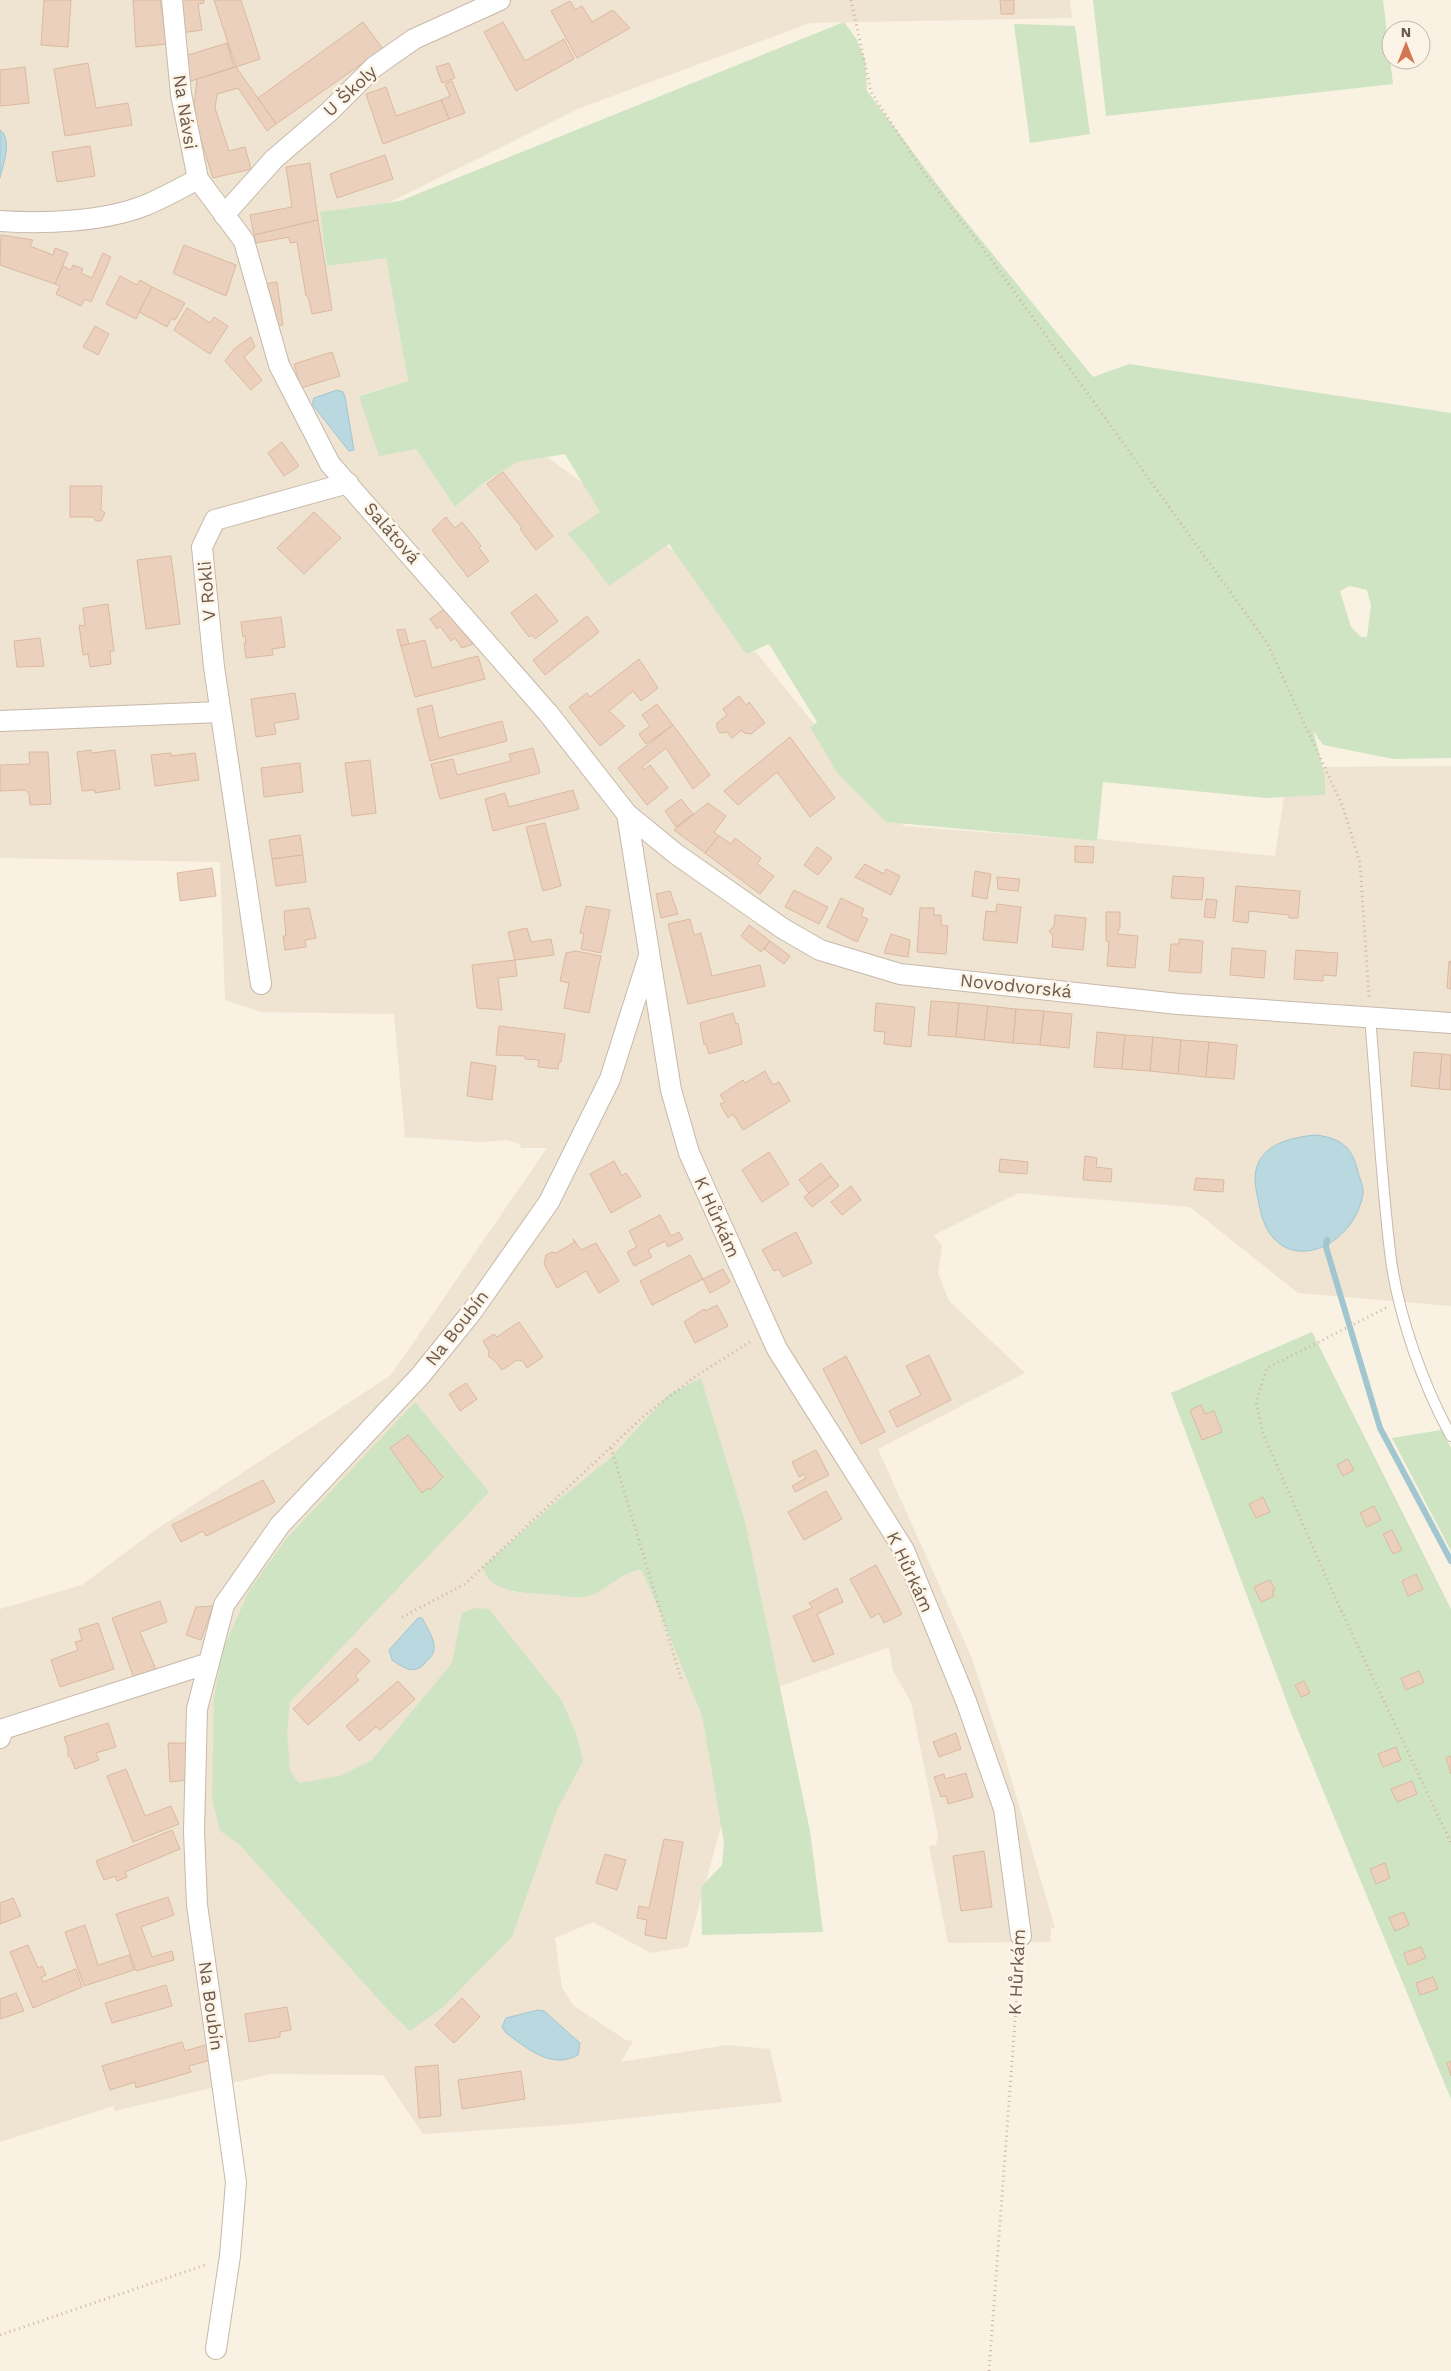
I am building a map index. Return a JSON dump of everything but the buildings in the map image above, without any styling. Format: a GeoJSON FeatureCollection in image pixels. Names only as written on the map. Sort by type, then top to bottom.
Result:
{"type":"FeatureCollection","features":[{"type":"Feature","properties":{"kind":"street","name":"Na Návsi"},"geometry":{"type":"LineString","coordinates":[[172,0],[181,94],[198,179],[224,215]]}},
{"type":"Feature","properties":{"kind":"street","name":"U Školy"},"geometry":{"type":"LineString","coordinates":[[224,215],[274,159],[330,111],[374,67],[414,40],[500,0]]}},
{"type":"Feature","properties":{"kind":"street"},"geometry":{"type":"LineString","coordinates":[[0,221],[24,223],[93,218],[144,206],[198,179]]}},
{"type":"Feature","properties":{"kind":"street","name":"Salátová"},"geometry":{"type":"LineString","coordinates":[[224,215],[244,242],[279,365],[330,464],[548,713],[627,814]]}},
{"type":"Feature","properties":{"kind":"street","name":"V Rokli"},"geometry":{"type":"LineString","coordinates":[[261,984],[220,712],[202,547],[215,520],[348,483]]}},
{"type":"Feature","properties":{"kind":"street"},"geometry":{"type":"LineString","coordinates":[[0,721],[220,712]]}},
{"type":"Feature","properties":{"kind":"street","name":"Novodvorská"},"geometry":{"type":"LineString","coordinates":[[627,814],[683,859],[782,928],[820,950],[900,974],[1178,1004],[1451,1024]]}},
{"type":"Feature","properties":{"kind":"street","name":"K Hůrkám"},"geometry":{"type":"LineString","coordinates":[[627,814],[671,1090],[689,1153],[777,1350],[904,1550],[966,1702],[1004,1809],[1021,1936]]}},
{"type":"Feature","properties":{"kind":"street","name":"Na Boubín"},"geometry":{"type":"LineString","coordinates":[[216,2349],[230,2256],[236,2182],[198,1905],[194,1831],[198,1709],[224,1605],[280,1526],[420,1376],[471,1313],[549,1202],[610,1079],[649,956]]}},
{"type":"Feature","properties":{"kind":"street"},"geometry":{"type":"LineString","coordinates":[[0,1738],[3,1728],[209,1663]]}},
{"type":"Feature","properties":{"kind":"lane"},"geometry":{"type":"LineString","coordinates":[[1370,1017],[1391,1261],[1400,1302],[1428,1392],[1451,1436]]}},
{"type":"Feature","properties":{"kind":"path"},"geometry":{"type":"LineString","coordinates":[[851,0],[871,92],[876,100],[924,173],[985,250],[1267,643],[1343,807],[1360,863],[1370,1017]]}},
{"type":"Feature","properties":{"kind":"path"},"geometry":{"type":"LineString","coordinates":[[1400,1302],[1267,1368],[1256,1402],[1263,1434],[1338,1604],[1451,1843]]}},
{"type":"Feature","properties":{"kind":"path"},"geometry":{"type":"LineString","coordinates":[[402,1618],[465,1584],[646,1414],[696,1376],[768,1331]]}},
{"type":"Feature","properties":{"kind":"path"},"geometry":{"type":"LineString","coordinates":[[610,1448],[681,1679]]}},
{"type":"Feature","properties":{"kind":"path","name":"K Hůrkám"},"geometry":{"type":"LineString","coordinates":[[988,2371],[1021,1936]]}},
{"type":"Feature","properties":{"kind":"path"},"geometry":{"type":"LineString","coordinates":[[0,2335],[230,2256]]}},
{"type":"Feature","properties":{"kind":"shaded area"},"geometry":{"type":"Polygon","coordinates":[[[0,0],[1070,0],[1072,18],[810,23],[580,108],[390,202],[320,212],[327,266],[386,257],[408,381],[360,395],[416,449],[455,507],[482,484],[517,462],[547,457],[584,484],[601,513],[567,535],[584,553],[609,586],[666,546],[675,552],[746,654],[754,650],[814,724],[810,727],[886,822],[901,823],[904,826],[1097,841],[1097,839],[1275,856],[1284,797],[1325,795],[1323,767],[1451,766],[1451,1306],[1298,1293],[1190,1207],[1019,1193],[934,1235],[942,1246],[938,1273],[949,1301],[1025,1373],[878,1449],[971,1656],[1005,1758],[1055,1928],[1051,1928],[1050,1942],[948,1943],[929,1846],[936,1845],[938,1835],[911,1702],[893,1671],[889,1647],[781,1686],[780,1689],[745,1521],[701,1379],[668,1395],[608,1460],[483,1571],[491,1581],[514,1592],[574,1597],[588,1596],[627,1574],[641,1570],[702,1716],[721,1826],[706,1882],[701,1887],[701,1898],[688,1947],[651,1953],[593,1922],[555,1938],[562,1988],[574,2006],[626,2040],[633,2041],[621,2062],[727,2045],[770,2049],[782,2102],[564,2125],[423,2134],[383,2075],[270,2074],[115,2111],[113,2106],[0,2142],[0,1609],[82,1585],[154,1531],[391,1375],[547,1148],[521,1148],[520,1144],[506,1140],[481,1142],[405,1137],[394,1014],[261,1012],[225,1000],[220,862],[0,858],[0,0]]]}},
{"type":"Feature","properties":{"kind":"green space"},"geometry":{"type":"Polygon","coordinates":[[[1093,0],[1383,0],[1385,20],[1381,20],[1381,70],[1391,70],[1393,84],[1106,116],[1093,0]]]}},
{"type":"Feature","properties":{"kind":"green space"},"geometry":{"type":"Polygon","coordinates":[[[844,22],[857,40],[865,60],[867,91],[955,208],[1093,377],[1129,364],[1451,413],[1451,758],[1393,759],[1323,745],[1313,730],[1325,777],[1325,795],[1266,798],[1103,782],[1097,841],[886,822],[838,774],[810,727],[817,722],[769,644],[746,654],[669,544],[609,586],[567,534],[600,512],[565,454],[517,462],[482,484],[455,507],[416,449],[379,456],[359,396],[408,381],[386,258],[327,266],[320,212],[400,201],[844,22]],[[1350,586],[1340,591],[1351,627],[1361,637],[1367,637],[1371,605],[1367,590],[1350,586]]]}},
{"type":"Feature","properties":{"kind":"green space"},"geometry":{"type":"Polygon","coordinates":[[[1014,24],[1075,26],[1090,134],[1030,143],[1014,24]]]}},
{"type":"Feature","properties":{"kind":"green space"},"geometry":{"type":"Polygon","coordinates":[[[1312,1332],[1451,1609],[1451,2099],[1291,1713],[1171,1393],[1312,1332]]]}},
{"type":"Feature","properties":{"kind":"green space"},"geometry":{"type":"Polygon","coordinates":[[[701,1378],[745,1521],[810,1831],[823,1932],[702,1935],[701,1887],[722,1865],[724,1842],[702,1716],[641,1570],[627,1574],[589,1596],[576,1597],[523,1593],[502,1588],[493,1583],[483,1567],[551,1506],[608,1460],[668,1395],[701,1378]]]}},
{"type":"Feature","properties":{"kind":"green space"},"geometry":{"type":"Polygon","coordinates":[[[415,1402],[489,1492],[290,1702],[287,1731],[290,1771],[299,1783],[340,1776],[372,1760],[452,1663],[462,1613],[475,1608],[489,1609],[562,1701],[576,1733],[583,1761],[557,1810],[512,1937],[443,2007],[410,2031],[389,2011],[239,1844],[220,1831],[212,1799],[214,1699],[222,1651],[250,1589],[287,1538],[415,1402]]]}},
{"type":"Feature","properties":{"kind":"green space"},"geometry":{"type":"Polygon","coordinates":[[[1441,1430],[1451,1448],[1451,1551],[1392,1438],[1441,1430]]]}},
{"type":"Feature","properties":{"kind":"water"},"geometry":{"type":"Polygon","coordinates":[[[0,130],[4,134],[7,146],[0,178],[0,130]]]}},
{"type":"Feature","properties":{"kind":"water"},"geometry":{"type":"Polygon","coordinates":[[[337,390],[343,392],[345,397],[354,450],[349,451],[312,404],[314,398],[337,390]]]}},
{"type":"Feature","properties":{"kind":"water"},"geometry":{"type":"Polygon","coordinates":[[[1317,1135],[1333,1139],[1349,1150],[1356,1163],[1363,1194],[1356,1214],[1345,1231],[1330,1243],[1313,1250],[1297,1251],[1281,1245],[1268,1231],[1260,1209],[1255,1178],[1261,1158],[1268,1150],[1286,1141],[1317,1135]]]}},
{"type":"Feature","properties":{"kind":"water"},"geometry":{"type":"Polygon","coordinates":[[[418,1618],[422,1618],[430,1633],[434,1650],[433,1654],[422,1666],[414,1670],[401,1666],[392,1660],[389,1650],[418,1618]]]}},
{"type":"Feature","properties":{"kind":"water"},"geometry":{"type":"Polygon","coordinates":[[[538,2010],[544,2011],[580,2043],[578,2055],[568,2059],[549,2059],[522,2045],[506,2033],[502,2027],[506,2018],[538,2010]]]}},
{"type":"Feature","properties":{"kind":"waterway"},"geometry":{"type":"LineString","coordinates":[[1327,1240],[1326,1247],[1380,1428],[1451,1561]]}}]}
